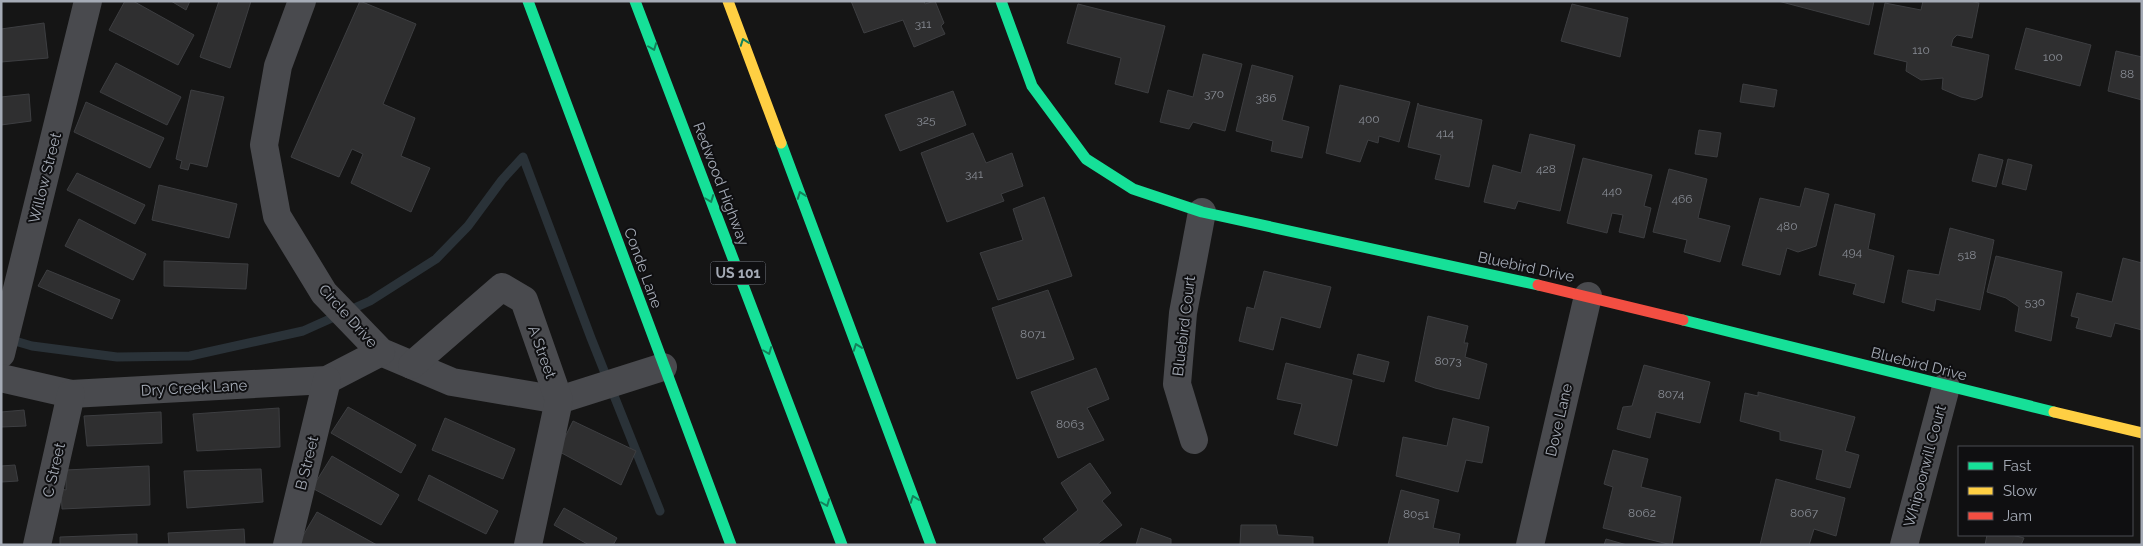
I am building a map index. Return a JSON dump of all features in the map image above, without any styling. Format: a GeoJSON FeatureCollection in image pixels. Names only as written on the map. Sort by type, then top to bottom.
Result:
{"type":"FeatureCollection","features":[{"type":"Feature","properties":{"kind":"main road","name":"Conde Lane"},"geometry":{"type":"LineString","coordinates":[[528,1],[731,545]]}},
{"type":"Feature","properties":{"kind":"main road","name":"Redwood Highway"},"geometry":{"type":"LineString","coordinates":[[635,1],[842,545]]}},
{"type":"Feature","properties":{"kind":"main road"},"geometry":{"type":"LineString","coordinates":[[728,1],[931,545]]}},
{"type":"Feature","properties":{"kind":"main road","name":"Bluebird Drive"},"geometry":{"type":"LineString","coordinates":[[1001,1],[1032,86],[1086,159],[1133,189],[1202,212],[1588,296],[1946,387],[2142,433]]}},
{"type":"Feature","properties":{"kind":"street","name":"Willow Street"},"geometry":{"type":"LineString","coordinates":[[1,354],[16,301],[88,1]]}},
{"type":"Feature","properties":{"kind":"street","name":"Circle Drive"},"geometry":{"type":"LineString","coordinates":[[302,1],[278,66],[264,145],[277,216],[324,293],[381,352],[452,382],[559,400],[664,367]]}},
{"type":"Feature","properties":{"kind":"street","name":"Bluebird Court"},"geometry":{"type":"LineString","coordinates":[[1194,440],[1178,384],[1183,313],[1202,212]]}},
{"type":"Feature","properties":{"kind":"street","name":"A Street"},"geometry":{"type":"LineString","coordinates":[[412,365],[502,287],[524,300],[559,400]]}},
{"type":"Feature","properties":{"kind":"street","name":"Dove Lane"},"geometry":{"type":"LineString","coordinates":[[1530,545],[1588,296]]}},
{"type":"Feature","properties":{"kind":"street","name":"Dry Creek Lane"},"geometry":{"type":"LineString","coordinates":[[1,378],[71,394],[327,380],[381,352]]}},
{"type":"Feature","properties":{"kind":"street","name":"B Street"},"geometry":{"type":"LineString","coordinates":[[287,545],[327,380]]}},
{"type":"Feature","properties":{"kind":"street","name":"Whipoorwill Court"},"geometry":{"type":"LineString","coordinates":[[1904,545],[1946,387]]}},
{"type":"Feature","properties":{"kind":"street","name":"C Street"},"geometry":{"type":"LineString","coordinates":[[37,545],[71,394]]}},
{"type":"Feature","properties":{"kind":"street"},"geometry":{"type":"LineString","coordinates":[[528,545],[559,400]]}},
{"type":"Feature","properties":{"kind":"building"},"geometry":{"type":"Polygon","coordinates":[[[125,1],[133,1],[194,35],[178,65],[109,30],[125,1]]]}},
{"type":"Feature","properties":{"kind":"building"},"geometry":{"type":"Polygon","coordinates":[[[171,1],[190,1],[186,10],[171,1]]]}},
{"type":"Feature","properties":{"kind":"building"},"geometry":{"type":"Polygon","coordinates":[[[219,1],[251,1],[230,68],[200,57],[219,1]]]}},
{"type":"Feature","properties":{"kind":"building"},"geometry":{"type":"Polygon","coordinates":[[[360,1],[416,24],[383,104],[415,118],[401,156],[430,168],[411,212],[351,183],[363,154],[352,149],[339,177],[291,157],[360,1]]]}},
{"type":"Feature","properties":{"kind":"building"},"geometry":{"type":"Polygon","coordinates":[[[851,1],[924,1],[925,4],[935,1],[944,23],[941,26],[945,34],[914,47],[903,20],[864,33],[851,1]]]}},
{"type":"Feature","properties":{"kind":"building"},"geometry":{"type":"Polygon","coordinates":[[[1778,1],[1874,1],[1869,25],[1778,1]]]}},
{"type":"Feature","properties":{"kind":"building"},"geometry":{"type":"Polygon","coordinates":[[[1923,1],[1970,1],[1979,3],[1972,38],[1957,35],[1953,39],[1951,46],[1989,55],[1982,97],[1975,100],[1961,97],[1942,89],[1943,78],[1921,80],[1906,71],[1907,62],[1874,54],[1885,3],[1921,10],[1923,1]]]}},
{"type":"Feature","properties":{"kind":"building"},"geometry":{"type":"Polygon","coordinates":[[[1078,4],[1165,26],[1148,93],[1115,84],[1121,58],[1067,43],[1078,4]]]}},
{"type":"Feature","properties":{"kind":"building"},"geometry":{"type":"Polygon","coordinates":[[[1572,4],[1628,18],[1620,57],[1561,41],[1572,4]]]}},
{"type":"Feature","properties":{"kind":"building"},"geometry":{"type":"Polygon","coordinates":[[[44,23],[48,58],[1,62],[1,29],[44,23]]]}},
{"type":"Feature","properties":{"kind":"building"},"geometry":{"type":"Polygon","coordinates":[[[2026,28],[2091,45],[2080,86],[2015,69],[2026,28]]]}},
{"type":"Feature","properties":{"kind":"building"},"geometry":{"type":"Polygon","coordinates":[[[2116,51],[2142,57],[2142,100],[2108,91],[2116,51]]]}},
{"type":"Feature","properties":{"kind":"building"},"geometry":{"type":"Polygon","coordinates":[[[1203,54],[1242,64],[1225,131],[1193,122],[1189,129],[1160,122],[1168,90],[1193,97],[1203,54]]]}},
{"type":"Feature","properties":{"kind":"building"},"geometry":{"type":"Polygon","coordinates":[[[116,63],[181,97],[167,125],[100,92],[116,63]]]}},
{"type":"Feature","properties":{"kind":"building"},"geometry":{"type":"Polygon","coordinates":[[[1252,65],[1293,76],[1282,120],[1309,127],[1302,158],[1271,151],[1273,141],[1236,131],[1252,65]]]}},
{"type":"Feature","properties":{"kind":"building"},"geometry":{"type":"Polygon","coordinates":[[[1743,84],[1777,90],[1774,107],[1740,102],[1743,84]]]}},
{"type":"Feature","properties":{"kind":"building"},"geometry":{"type":"Polygon","coordinates":[[[1340,85],[1410,102],[1399,142],[1379,136],[1378,143],[1368,140],[1360,162],[1326,153],[1340,85]]]}},
{"type":"Feature","properties":{"kind":"building"},"geometry":{"type":"Polygon","coordinates":[[[191,90],[224,97],[207,167],[190,163],[188,170],[180,168],[182,161],[176,159],[191,90]]]}},
{"type":"Feature","properties":{"kind":"building"},"geometry":{"type":"Polygon","coordinates":[[[953,91],[966,125],[900,151],[885,115],[953,91]]]}},
{"type":"Feature","properties":{"kind":"building"},"geometry":{"type":"Polygon","coordinates":[[[29,94],[31,121],[1,125],[1,97],[29,94]]]}},
{"type":"Feature","properties":{"kind":"building"},"geometry":{"type":"Polygon","coordinates":[[[86,102],[164,138],[150,168],[74,132],[86,102]]]}},
{"type":"Feature","properties":{"kind":"building"},"geometry":{"type":"Polygon","coordinates":[[[1418,103],[1419,105],[1482,120],[1469,187],[1435,179],[1441,155],[1408,147],[1418,103]]]}},
{"type":"Feature","properties":{"kind":"building"},"geometry":{"type":"Polygon","coordinates":[[[1699,130],[1721,133],[1717,157],[1695,154],[1699,130]]]}},
{"type":"Feature","properties":{"kind":"building"},"geometry":{"type":"Polygon","coordinates":[[[973,133],[986,163],[1012,153],[1023,186],[1001,194],[1004,201],[947,222],[921,153],[973,133]]]}},
{"type":"Feature","properties":{"kind":"building"},"geometry":{"type":"Polygon","coordinates":[[[1530,134],[1575,145],[1560,211],[1518,201],[1515,209],[1484,202],[1493,165],[1521,173],[1530,134]]]}},
{"type":"Feature","properties":{"kind":"building"},"geometry":{"type":"Polygon","coordinates":[[[1979,154],[2003,160],[1996,187],[1972,181],[1979,154]]]}},
{"type":"Feature","properties":{"kind":"building"},"geometry":{"type":"Polygon","coordinates":[[[1583,158],[1652,175],[1644,206],[1651,208],[1644,238],[1619,232],[1623,215],[1612,213],[1607,233],[1567,223],[1583,158]]]}},
{"type":"Feature","properties":{"kind":"building"},"geometry":{"type":"Polygon","coordinates":[[[2008,159],[2032,165],[2026,190],[2002,184],[2008,159]]]}},
{"type":"Feature","properties":{"kind":"building"},"geometry":{"type":"Polygon","coordinates":[[[1669,169],[1707,179],[1698,218],[1730,226],[1720,262],[1684,252],[1687,240],[1653,232],[1669,169]]]}},
{"type":"Feature","properties":{"kind":"building"},"geometry":{"type":"Polygon","coordinates":[[[77,173],[145,205],[135,224],[67,190],[77,173]]]}},
{"type":"Feature","properties":{"kind":"building"},"geometry":{"type":"Polygon","coordinates":[[[159,185],[237,204],[229,238],[152,220],[159,185]]]}},
{"type":"Feature","properties":{"kind":"building"},"geometry":{"type":"Polygon","coordinates":[[[1805,188],[1829,194],[1816,246],[1798,252],[1787,248],[1780,275],[1742,265],[1760,198],[1800,207],[1805,188]]]}},
{"type":"Feature","properties":{"kind":"building"},"geometry":{"type":"Polygon","coordinates":[[[1044,197],[1072,276],[998,300],[980,253],[1023,240],[1013,209],[1044,197]]]}},
{"type":"Feature","properties":{"kind":"building"},"geometry":{"type":"Polygon","coordinates":[[[1835,204],[1875,214],[1868,249],[1894,256],[1884,303],[1853,294],[1856,284],[1819,275],[1835,204]]]}},
{"type":"Feature","properties":{"kind":"building"},"geometry":{"type":"Polygon","coordinates":[[[79,219],[146,254],[133,280],[65,246],[79,219]]]}},
{"type":"Feature","properties":{"kind":"building"},"geometry":{"type":"Polygon","coordinates":[[[1950,228],[1994,240],[1980,310],[1936,299],[1934,311],[1902,302],[1908,270],[1939,275],[1950,228]]]}},
{"type":"Feature","properties":{"kind":"building"},"geometry":{"type":"Polygon","coordinates":[[[1996,256],[2062,272],[2051,341],[2015,331],[2019,307],[2006,298],[1987,292],[1996,256]]]}},
{"type":"Feature","properties":{"kind":"building"},"geometry":{"type":"Polygon","coordinates":[[[2123,258],[2142,263],[2142,330],[2115,323],[2111,337],[2076,328],[2079,318],[2071,316],[2077,293],[2112,302],[2123,258]]]}},
{"type":"Feature","properties":{"kind":"building"},"geometry":{"type":"Polygon","coordinates":[[[164,261],[248,264],[246,289],[164,286],[164,261]]]}},
{"type":"Feature","properties":{"kind":"building"},"geometry":{"type":"Polygon","coordinates":[[[47,270],[120,300],[112,319],[38,286],[47,270]]]}},
{"type":"Feature","properties":{"kind":"building"},"geometry":{"type":"Polygon","coordinates":[[[1264,271],[1331,287],[1320,328],[1281,317],[1273,350],[1239,341],[1247,307],[1254,309],[1264,271]]]}},
{"type":"Feature","properties":{"kind":"building"},"geometry":{"type":"Polygon","coordinates":[[[1048,290],[1074,359],[1017,379],[992,308],[1048,290]]]}},
{"type":"Feature","properties":{"kind":"building"},"geometry":{"type":"Polygon","coordinates":[[[1428,316],[1468,326],[1464,343],[1468,343],[1465,357],[1487,364],[1479,399],[1415,381],[1428,316]]]}},
{"type":"Feature","properties":{"kind":"building"},"geometry":{"type":"Polygon","coordinates":[[[1358,354],[1389,362],[1384,382],[1353,374],[1358,354]]]}},
{"type":"Feature","properties":{"kind":"building"},"geometry":{"type":"Polygon","coordinates":[[[1286,363],[1352,380],[1337,446],[1294,434],[1302,404],[1277,399],[1286,363]]]}},
{"type":"Feature","properties":{"kind":"building"},"geometry":{"type":"Polygon","coordinates":[[[1644,365],[1710,382],[1700,423],[1656,412],[1650,438],[1617,429],[1623,407],[1632,406],[1644,365]]]}},
{"type":"Feature","properties":{"kind":"building"},"geometry":{"type":"Polygon","coordinates":[[[1096,368],[1109,399],[1087,408],[1104,440],[1058,458],[1031,392],[1096,368]]]}},
{"type":"Feature","properties":{"kind":"building"},"geometry":{"type":"Polygon","coordinates":[[[1758,392],[1855,417],[1845,451],[1859,455],[1850,488],[1816,479],[1823,450],[1780,440],[1780,432],[1740,421],[1745,393],[1758,396],[1758,392]]]}},
{"type":"Feature","properties":{"kind":"building"},"geometry":{"type":"Polygon","coordinates":[[[348,407],[416,445],[401,473],[331,433],[348,407]]]}},
{"type":"Feature","properties":{"kind":"building"},"geometry":{"type":"Polygon","coordinates":[[[279,408],[280,447],[197,451],[193,414],[279,408]]]}},
{"type":"Feature","properties":{"kind":"building"},"geometry":{"type":"Polygon","coordinates":[[[24,410],[26,426],[1,427],[1,412],[24,410]]]}},
{"type":"Feature","properties":{"kind":"building"},"geometry":{"type":"Polygon","coordinates":[[[161,412],[162,443],[87,446],[84,416],[161,412]]]}},
{"type":"Feature","properties":{"kind":"building"},"geometry":{"type":"Polygon","coordinates":[[[445,418],[515,449],[503,479],[432,450],[445,418]]]}},
{"type":"Feature","properties":{"kind":"building"},"geometry":{"type":"Polygon","coordinates":[[[1453,418],[1489,427],[1482,463],[1466,460],[1458,492],[1396,476],[1403,437],[1447,446],[1453,418]]]}},
{"type":"Feature","properties":{"kind":"building"},"geometry":{"type":"Polygon","coordinates":[[[573,421],[636,451],[621,485],[558,451],[573,421]]]}},
{"type":"Feature","properties":{"kind":"building"},"geometry":{"type":"Polygon","coordinates":[[[1613,450],[1648,459],[1641,487],[1681,497],[1672,545],[1603,528],[1613,487],[1604,484],[1613,450]]]}},
{"type":"Feature","properties":{"kind":"building"},"geometry":{"type":"Polygon","coordinates":[[[332,456],[399,495],[381,525],[312,488],[332,456]]]}},
{"type":"Feature","properties":{"kind":"building"},"geometry":{"type":"Polygon","coordinates":[[[1090,463],[1111,493],[1102,501],[1122,525],[1096,545],[1048,545],[1043,539],[1078,510],[1061,483],[1090,463]]]}},
{"type":"Feature","properties":{"kind":"building"},"geometry":{"type":"Polygon","coordinates":[[[15,465],[18,481],[1,482],[1,466],[15,465]]]}},
{"type":"Feature","properties":{"kind":"building"},"geometry":{"type":"Polygon","coordinates":[[[149,466],[150,505],[62,509],[61,489],[66,490],[66,470],[149,466]]]}},
{"type":"Feature","properties":{"kind":"building"},"geometry":{"type":"Polygon","coordinates":[[[261,469],[263,502],[187,508],[184,471],[261,469]]]}},
{"type":"Feature","properties":{"kind":"building"},"geometry":{"type":"Polygon","coordinates":[[[429,475],[498,511],[486,534],[418,500],[429,475]]]}},
{"type":"Feature","properties":{"kind":"building"},"geometry":{"type":"Polygon","coordinates":[[[1776,479],[1845,498],[1836,536],[1814,529],[1809,545],[1760,545],[1776,479]]]}},
{"type":"Feature","properties":{"kind":"building"},"geometry":{"type":"Polygon","coordinates":[[[1401,490],[1439,500],[1433,528],[1460,534],[1458,545],[1388,545],[1401,490]]]}},
{"type":"Feature","properties":{"kind":"building"},"geometry":{"type":"Polygon","coordinates":[[[564,508],[617,538],[613,545],[589,545],[554,525],[564,508]]]}},
{"type":"Feature","properties":{"kind":"building"},"geometry":{"type":"Polygon","coordinates":[[[317,512],[377,545],[298,544],[317,512]]]}},
{"type":"Feature","properties":{"kind":"building"},"geometry":{"type":"Polygon","coordinates":[[[1241,525],[1276,525],[1278,535],[1313,537],[1313,545],[1240,545],[1241,525]]]}},
{"type":"Feature","properties":{"kind":"building"},"geometry":{"type":"Polygon","coordinates":[[[1141,528],[1171,539],[1171,545],[1136,545],[1141,528]]]}},
{"type":"Feature","properties":{"kind":"building"},"geometry":{"type":"Polygon","coordinates":[[[244,529],[245,545],[169,545],[168,533],[244,529]]]}},
{"type":"Feature","properties":{"kind":"building"},"geometry":{"type":"Polygon","coordinates":[[[137,534],[137,545],[60,545],[60,537],[137,534]]]}},
{"type":"Feature","properties":{"kind":"building"},"geometry":{"type":"Polygon","coordinates":[[[1987,536],[2016,536],[2024,538],[2021,545],[1985,545],[1987,536]]]}},
{"type":"Feature","properties":{"kind":"building"},"geometry":{"type":"Polygon","coordinates":[[[1606,539],[1627,545],[1604,545],[1606,539]]]}},
{"type":"Feature","properties":{"kind":"waterway"},"geometry":{"type":"LineString","coordinates":[[8,339],[32,346],[117,357],[190,356],[303,331],[370,301],[436,259],[468,226],[502,180],[523,157],[591,338],[660,511]]}},
{"type":"Feature","properties":{"kind":"traffic: fast"},"geometry":{"type":"LineString","coordinates":[[528,1],[731,545]]}},
{"type":"Feature","properties":{"kind":"traffic: fast"},"geometry":{"type":"LineString","coordinates":[[635,1],[842,545]]}},
{"type":"Feature","properties":{"kind":"traffic: fast"},"geometry":{"type":"LineString","coordinates":[[1001,1],[1032,86],[1086,159],[1133,189],[1202,212],[1538,285]]}},
{"type":"Feature","properties":{"kind":"traffic: fast"},"geometry":{"type":"LineString","coordinates":[[781,143],[931,545]]}},
{"type":"Feature","properties":{"kind":"traffic: fast"},"geometry":{"type":"LineString","coordinates":[[1683,320],[2054,412]]}},
{"type":"Feature","properties":{"kind":"traffic: slow"},"geometry":{"type":"LineString","coordinates":[[728,1],[781,143]]}},
{"type":"Feature","properties":{"kind":"traffic: slow"},"geometry":{"type":"LineString","coordinates":[[2054,412],[2142,433]]}},
{"type":"Feature","properties":{"kind":"traffic: jam"},"geometry":{"type":"LineString","coordinates":[[1538,285],[1683,320]]}}]}
